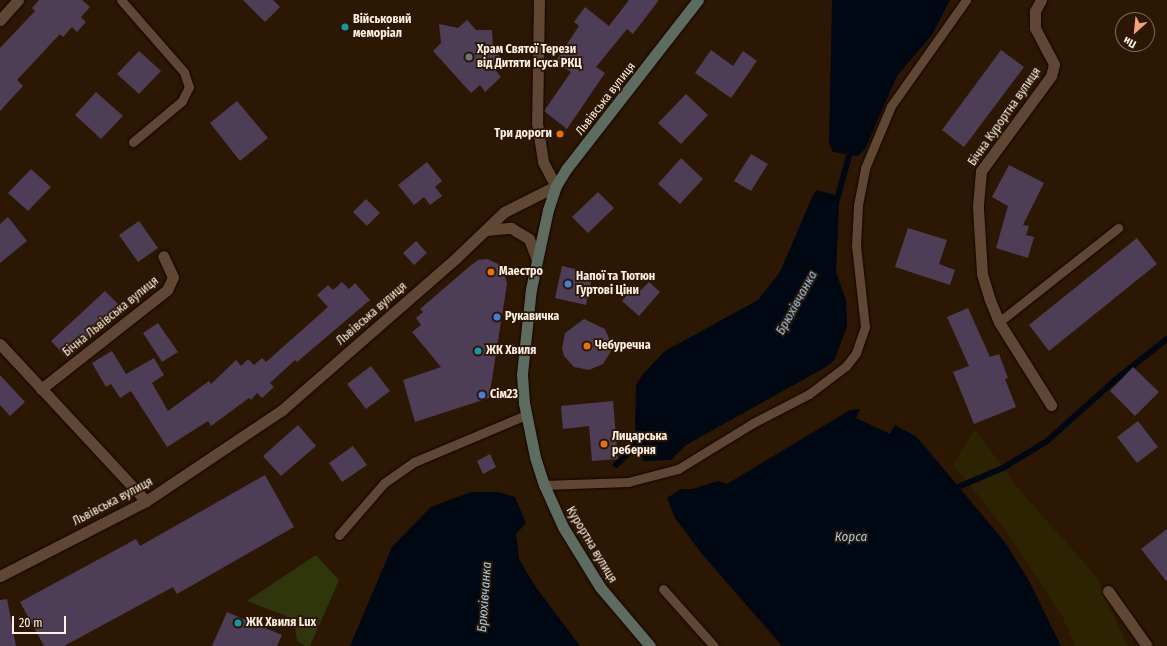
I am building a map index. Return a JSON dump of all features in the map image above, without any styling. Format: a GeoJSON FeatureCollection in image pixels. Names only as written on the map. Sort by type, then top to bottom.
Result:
{"type":"FeatureCollection","features":[{"type":"Feature","properties":{"kind":"main road","name":"Львівська вулиця"},"geometry":{"type":"LineString","coordinates":[[556,186],[567,168],[698,0]]}},
{"type":"Feature","properties":{"kind":"main road","name":"Курортна вулиця"},"geometry":{"type":"LineString","coordinates":[[556,186],[531,289],[522,374],[526,415],[544,485],[563,527],[591,574],[650,646]]}},
{"type":"Feature","properties":{"kind":"street"},"geometry":{"type":"LineString","coordinates":[[0,20],[18,0]]}},
{"type":"Feature","properties":{"kind":"street"},"geometry":{"type":"LineString","coordinates":[[540,0],[536,123],[543,162],[556,186]]}},
{"type":"Feature","properties":{"kind":"street","name":"Бічна Курортна вулиця"},"geometry":{"type":"LineString","coordinates":[[1041,0],[1035,11],[1035,28],[1054,64],[1051,76],[981,171],[978,179],[982,274],[999,322],[1051,405]]}},
{"type":"Feature","properties":{"kind":"street","name":"Львівська вулиця"},"geometry":{"type":"LineString","coordinates":[[0,576],[146,501],[282,410],[486,230],[504,212],[556,186]]}},
{"type":"Feature","properties":{"kind":"street"},"geometry":{"type":"LineString","coordinates":[[486,230],[511,228],[529,239],[537,260]]}},
{"type":"Feature","properties":{"kind":"street","name":"Бічна Львівська вулиця"},"geometry":{"type":"LineString","coordinates":[[41,389],[167,290],[173,277],[163,256]]}},
{"type":"Feature","properties":{"kind":"street"},"geometry":{"type":"LineString","coordinates":[[0,344],[146,501]]}},
{"type":"Feature","properties":{"kind":"street"},"geometry":{"type":"LineString","coordinates":[[1108,591],[1147,646]]}},
{"type":"Feature","properties":{"kind":"lane"},"geometry":{"type":"LineString","coordinates":[[120,0],[184,72],[189,87],[182,101],[133,142]]}},
{"type":"Feature","properties":{"kind":"lane"},"geometry":{"type":"LineString","coordinates":[[544,485],[628,482],[678,469],[753,423],[809,394],[846,366],[856,353],[865,327],[856,246],[858,205],[865,168],[891,106],[966,0]]}},
{"type":"Feature","properties":{"kind":"lane"},"geometry":{"type":"LineString","coordinates":[[999,322],[1118,228]]}},
{"type":"Feature","properties":{"kind":"lane"},"geometry":{"type":"LineString","coordinates":[[339,535],[384,483],[414,462],[526,415]]}},
{"type":"Feature","properties":{"kind":"lane"},"geometry":{"type":"LineString","coordinates":[[663,589],[714,646]]}},
{"type":"Feature","properties":{"kind":"green space"},"geometry":{"type":"Polygon","coordinates":[[[316,555],[339,580],[310,646],[306,646],[297,641],[295,627],[286,616],[247,601],[316,555]]]}},
{"type":"Feature","properties":{"kind":"sand"},"geometry":{"type":"Polygon","coordinates":[[[975,429],[1017,487],[1096,576],[1128,646],[1075,646],[1063,618],[1006,531],[953,464],[975,429]]]}},
{"type":"Feature","properties":{"kind":"water"},"geometry":{"type":"Polygon","coordinates":[[[832,0],[950,0],[932,35],[897,76],[865,149],[858,156],[833,152],[829,143],[832,0]]]}},
{"type":"Feature","properties":{"kind":"water"},"geometry":{"type":"Polygon","coordinates":[[[817,190],[835,195],[839,203],[836,272],[846,300],[847,326],[835,359],[826,367],[686,445],[671,460],[644,461],[637,447],[635,425],[636,385],[642,375],[665,351],[758,300],[780,272],[813,195],[817,190]]]}},
{"type":"Feature","properties":{"kind":"water","name":"Корса"},"geometry":{"type":"Polygon","coordinates":[[[860,409],[856,418],[890,434],[895,425],[917,437],[1004,541],[1028,579],[1061,646],[782,646],[702,554],[675,518],[667,498],[681,489],[692,489],[718,481],[727,484],[850,410],[860,409]]]}},
{"type":"Feature","properties":{"kind":"water"},"geometry":{"type":"Polygon","coordinates":[[[471,492],[498,492],[515,497],[526,523],[516,534],[519,559],[535,586],[580,646],[350,646],[392,547],[431,507],[471,492]]]}},
{"type":"Feature","properties":{"kind":"building"},"geometry":{"type":"Polygon","coordinates":[[[39,0],[82,0],[90,7],[81,17],[86,22],[77,32],[72,27],[63,37],[60,34],[17,80],[23,86],[0,111],[0,48],[35,11],[32,8],[39,0]]]}},
{"type":"Feature","properties":{"kind":"building"},"geometry":{"type":"Polygon","coordinates":[[[243,0],[273,0],[280,7],[265,22],[243,0]]]}},
{"type":"Feature","properties":{"kind":"building"},"geometry":{"type":"Polygon","coordinates":[[[629,0],[659,0],[633,34],[627,29],[596,67],[605,73],[567,129],[544,111],[571,72],[555,62],[579,26],[574,22],[585,7],[609,26],[629,0]]]}},
{"type":"Feature","properties":{"kind":"building","name":"Храм Святої Терези від Дитяти Ісуса РКЦ"},"geometry":{"type":"Polygon","coordinates":[[[467,20],[476,30],[492,30],[493,49],[505,62],[496,71],[501,77],[485,92],[480,85],[471,93],[433,51],[441,43],[439,24],[458,28],[467,20]]]}},
{"type":"Feature","properties":{"kind":"building"},"geometry":{"type":"Polygon","coordinates":[[[711,50],[733,66],[743,51],[757,61],[731,98],[695,73],[711,50]]]}},
{"type":"Feature","properties":{"kind":"building"},"geometry":{"type":"Polygon","coordinates":[[[1001,50],[1024,67],[964,147],[942,130],[1001,50]]]}},
{"type":"Feature","properties":{"kind":"building"},"geometry":{"type":"Polygon","coordinates":[[[139,51],[161,71],[139,94],[117,74],[139,51]]]}},
{"type":"Feature","properties":{"kind":"building"},"geometry":{"type":"Polygon","coordinates":[[[96,92],[123,116],[101,139],[75,115],[96,92]]]}},
{"type":"Feature","properties":{"kind":"building"},"geometry":{"type":"Polygon","coordinates":[[[686,94],[708,115],[681,144],[658,123],[686,94]]]}},
{"type":"Feature","properties":{"kind":"building"},"geometry":{"type":"Polygon","coordinates":[[[237,101],[268,138],[240,161],[210,123],[237,101]]]}},
{"type":"Feature","properties":{"kind":"building"},"geometry":{"type":"Polygon","coordinates":[[[751,154],[768,164],[751,191],[734,181],[751,154]]]}},
{"type":"Feature","properties":{"kind":"building"},"geometry":{"type":"Polygon","coordinates":[[[681,158],[703,179],[680,204],[658,184],[681,158]]]}},
{"type":"Feature","properties":{"kind":"building"},"geometry":{"type":"Polygon","coordinates":[[[427,162],[442,181],[435,187],[442,196],[430,205],[424,197],[414,205],[398,185],[427,162]]]}},
{"type":"Feature","properties":{"kind":"building"},"geometry":{"type":"Polygon","coordinates":[[[1009,165],[1044,183],[1023,225],[1029,226],[1026,235],[1034,237],[1028,258],[996,248],[1008,206],[992,197],[1009,165]]]}},
{"type":"Feature","properties":{"kind":"building"},"geometry":{"type":"Polygon","coordinates":[[[31,169],[51,187],[28,211],[8,193],[31,169]]]}},
{"type":"Feature","properties":{"kind":"building"},"geometry":{"type":"Polygon","coordinates":[[[598,192],[614,208],[588,233],[572,217],[598,192]]]}},
{"type":"Feature","properties":{"kind":"building"},"geometry":{"type":"Polygon","coordinates":[[[366,199],[380,213],[367,226],[353,212],[366,199]]]}},
{"type":"Feature","properties":{"kind":"building"},"geometry":{"type":"Polygon","coordinates":[[[8,217],[27,241],[0,263],[0,224],[8,217]]]}},
{"type":"Feature","properties":{"kind":"building"},"geometry":{"type":"Polygon","coordinates":[[[139,221],[158,248],[138,262],[119,235],[139,221]]]}},
{"type":"Feature","properties":{"kind":"building"},"geometry":{"type":"Polygon","coordinates":[[[908,228],[947,240],[939,264],[955,270],[950,285],[895,267],[908,228]]]}},
{"type":"Feature","properties":{"kind":"building"},"geometry":{"type":"Polygon","coordinates":[[[1137,238],[1157,264],[1049,351],[1029,325],[1137,238]]]}},
{"type":"Feature","properties":{"kind":"building"},"geometry":{"type":"Polygon","coordinates":[[[416,241],[427,253],[414,265],[403,253],[416,241]]]}},
{"type":"Feature","properties":{"kind":"building","name":"ЖК Хвиля"},"geometry":{"type":"Polygon","coordinates":[[[487,259],[503,266],[507,284],[489,398],[415,422],[403,380],[441,367],[412,332],[421,325],[416,318],[423,312],[420,309],[470,266],[478,260],[487,259]]]}},
{"type":"Feature","properties":{"kind":"building"},"geometry":{"type":"Polygon","coordinates":[[[562,266],[593,273],[586,305],[555,298],[562,266]]]}},
{"type":"Feature","properties":{"kind":"building"},"geometry":{"type":"Polygon","coordinates":[[[342,282],[349,289],[355,283],[370,300],[297,362],[295,360],[270,383],[274,387],[262,398],[257,393],[251,400],[249,398],[211,426],[208,421],[167,447],[131,391],[120,398],[111,384],[106,387],[92,363],[112,351],[126,374],[154,358],[164,375],[152,383],[168,411],[209,381],[211,384],[236,360],[241,366],[248,359],[254,365],[262,358],[266,362],[328,307],[317,295],[328,285],[333,290],[342,282]]]}},
{"type":"Feature","properties":{"kind":"building"},"geometry":{"type":"Polygon","coordinates":[[[649,282],[660,292],[639,316],[622,301],[635,285],[641,290],[649,282]]]}},
{"type":"Feature","properties":{"kind":"building"},"geometry":{"type":"Polygon","coordinates":[[[105,291],[122,308],[108,322],[106,320],[67,358],[51,341],[105,291]]]}},
{"type":"Feature","properties":{"kind":"building"},"geometry":{"type":"Polygon","coordinates":[[[968,308],[990,357],[999,354],[1008,378],[1005,379],[1016,407],[974,424],[953,372],[969,366],[947,317],[968,308]]]}},
{"type":"Feature","properties":{"kind":"building","name":"Чебуречна"},"geometry":{"type":"Polygon","coordinates":[[[584,319],[605,329],[611,343],[611,351],[603,364],[589,370],[574,367],[564,356],[562,348],[565,333],[584,319]]]}},
{"type":"Feature","properties":{"kind":"building"},"geometry":{"type":"Polygon","coordinates":[[[158,323],[178,352],[162,362],[143,333],[158,323]]]}},
{"type":"Feature","properties":{"kind":"building"},"geometry":{"type":"Polygon","coordinates":[[[371,366],[390,391],[366,409],[347,384],[371,366]]]}},
{"type":"Feature","properties":{"kind":"building"},"geometry":{"type":"Polygon","coordinates":[[[1133,367],[1159,392],[1135,416],[1110,391],[1133,367]]]}},
{"type":"Feature","properties":{"kind":"building"},"geometry":{"type":"Polygon","coordinates":[[[0,375],[25,402],[10,416],[0,405],[0,375]]]}},
{"type":"Feature","properties":{"kind":"building","name":"Лицарська реберня"},"geometry":{"type":"Polygon","coordinates":[[[613,401],[618,459],[592,461],[589,426],[563,429],[561,406],[613,401]]]}},
{"type":"Feature","properties":{"kind":"building"},"geometry":{"type":"Polygon","coordinates":[[[1138,421],[1158,447],[1137,463],[1117,437],[1138,421]]]}},
{"type":"Feature","properties":{"kind":"building"},"geometry":{"type":"Polygon","coordinates":[[[298,425],[316,446],[281,476],[263,456],[298,425]]]}},
{"type":"Feature","properties":{"kind":"building"},"geometry":{"type":"Polygon","coordinates":[[[353,446],[367,465],[342,482],[329,463],[353,446]]]}},
{"type":"Feature","properties":{"kind":"building"},"geometry":{"type":"Polygon","coordinates":[[[490,454],[496,467],[483,474],[477,461],[490,454]]]}},
{"type":"Feature","properties":{"kind":"building"},"geometry":{"type":"Polygon","coordinates":[[[265,475],[294,527],[177,594],[173,587],[64,646],[44,646],[20,602],[136,539],[140,546],[265,475]]]}},
{"type":"Feature","properties":{"kind":"building"},"geometry":{"type":"Polygon","coordinates":[[[1167,529],[1167,582],[1141,549],[1167,529]]]}},
{"type":"Feature","properties":{"kind":"building"},"geometry":{"type":"Polygon","coordinates":[[[7,599],[16,646],[0,646],[0,600],[7,599]]]}},
{"type":"Feature","properties":{"kind":"building","name":"ЖК Хвиля Lux"},"geometry":{"type":"Polygon","coordinates":[[[227,612],[282,635],[277,646],[212,646],[227,612]]]}},
{"type":"Feature","properties":{"kind":"waterway","name":"Брюхівчанка"},"geometry":{"type":"LineString","coordinates":[[835,207],[851,149]]}},
{"type":"Feature","properties":{"kind":"waterway"},"geometry":{"type":"LineString","coordinates":[[951,490],[1003,468],[1046,442],[1113,382],[1167,339]]}},
{"type":"Feature","properties":{"kind":"waterway","name":"Брюхівчанка"},"geometry":{"type":"LineString","coordinates":[[616,465],[631,451],[641,435]]}},
{"type":"Feature","properties":{"kind":"place","name":"Військовий меморіал"},"geometry":{"type":"Point","coordinates":[345,27]}},
{"type":"Feature","properties":{"kind":"place","name":"Храм Святої Терези від Дитяти Ісуса РКЦ"},"geometry":{"type":"Point","coordinates":[469,57]}},
{"type":"Feature","properties":{"kind":"place","name":"Три дороги"},"geometry":{"type":"Point","coordinates":[560,134]}},
{"type":"Feature","properties":{"kind":"place","name":"Маестро"},"geometry":{"type":"Point","coordinates":[491,272]}},
{"type":"Feature","properties":{"kind":"place","name":"Напої та Тютюн Гуртові Ціни"},"geometry":{"type":"Point","coordinates":[568,284]}},
{"type":"Feature","properties":{"kind":"place","name":"Рукавичка"},"geometry":{"type":"Point","coordinates":[497,317]}},
{"type":"Feature","properties":{"kind":"place","name":"Чебуречна"},"geometry":{"type":"Point","coordinates":[587,346]}},
{"type":"Feature","properties":{"kind":"place","name":"ЖК Хвиля"},"geometry":{"type":"Point","coordinates":[478,351]}},
{"type":"Feature","properties":{"kind":"place","name":"Сім23"},"geometry":{"type":"Point","coordinates":[482,395]}},
{"type":"Feature","properties":{"kind":"place","name":"Лицарська реберня"},"geometry":{"type":"Point","coordinates":[604,444]}},
{"type":"Feature","properties":{"kind":"place","name":"ЖК Хвиля Lux"},"geometry":{"type":"Point","coordinates":[238,623]}}]}
